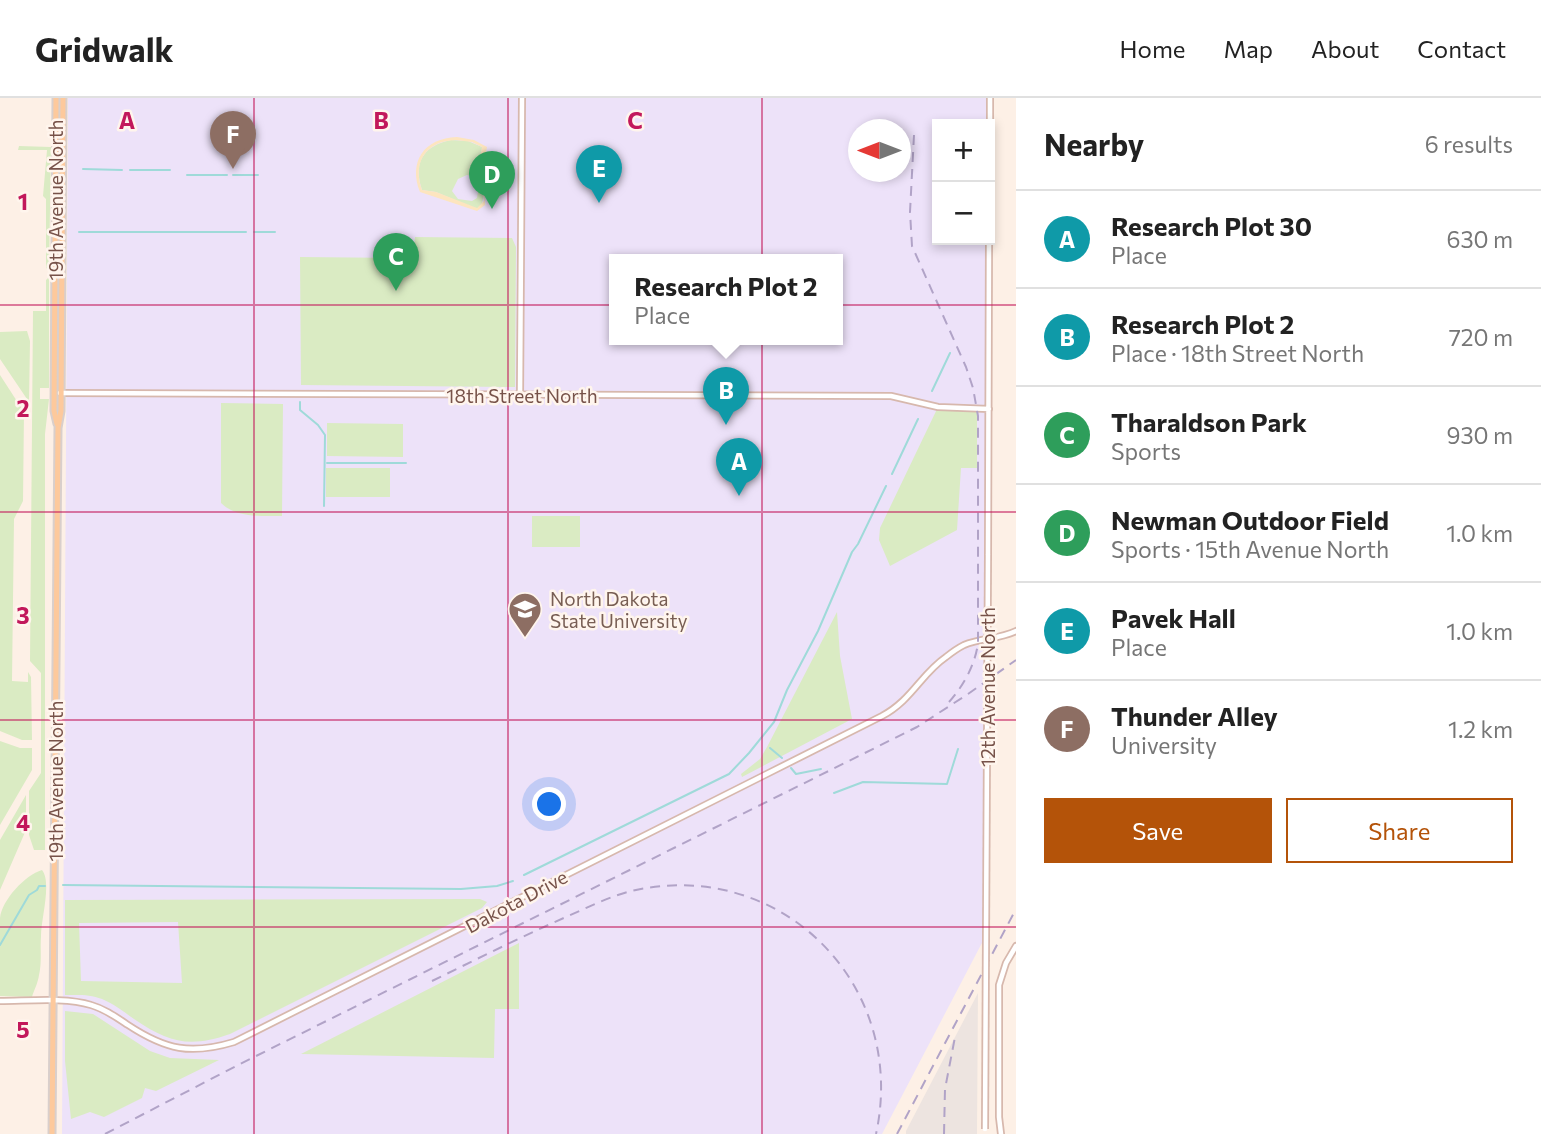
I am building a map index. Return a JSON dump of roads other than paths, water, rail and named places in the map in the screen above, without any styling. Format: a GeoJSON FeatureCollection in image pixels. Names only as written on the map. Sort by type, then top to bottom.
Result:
{"type":"FeatureCollection","features":[{"type":"Feature","properties":{"kind":"main road","name":"19th Avenue North"},"geometry":{"type":"LineString","coordinates":[[52,1134],[58,428],[61,411],[58,393],[55,98]]}},
{"type":"Feature","properties":{"kind":"main road","name":"19th Avenue North"},"geometry":{"type":"LineString","coordinates":[[58,393],[63,98]]}},
{"type":"Feature","properties":{"kind":"street"},"geometry":{"type":"LineString","coordinates":[[520,395],[522,98]]}},
{"type":"Feature","properties":{"kind":"street"},"geometry":{"type":"LineString","coordinates":[[990,98],[990,119]]}},
{"type":"Feature","properties":{"kind":"street","name":"12th Avenue North"},"geometry":{"type":"LineString","coordinates":[[985,1132],[989,245]]}},
{"type":"Feature","properties":{"kind":"street","name":"18th Street North"},"geometry":{"type":"LineString","coordinates":[[58,393],[891,396],[938,407],[989,410]]}},
{"type":"Feature","properties":{"kind":"street","name":"Dakota Drive"},"geometry":{"type":"LineString","coordinates":[[0,1001],[87,1004],[106,1010],[155,1041],[182,1050],[215,1048],[234,1042],[892,710],[909,697],[935,665],[946,657],[965,645],[1016,631]]}},
{"type":"Feature","properties":{"kind":"street"},"geometry":{"type":"LineString","coordinates":[[1001,1134],[999,985],[1006,963],[1016,946]]}},
{"type":"Feature","properties":{"kind":"waterway"},"geometry":{"type":"LineString","coordinates":[[83,169],[122,170]]}},
{"type":"Feature","properties":{"kind":"waterway"},"geometry":{"type":"LineString","coordinates":[[130,170],[170,170]]}},
{"type":"Feature","properties":{"kind":"waterway"},"geometry":{"type":"LineString","coordinates":[[187,175],[227,175]]}},
{"type":"Feature","properties":{"kind":"waterway"},"geometry":{"type":"LineString","coordinates":[[233,175],[258,175]]}},
{"type":"Feature","properties":{"kind":"waterway"},"geometry":{"type":"LineString","coordinates":[[79,232],[246,232]]}},
{"type":"Feature","properties":{"kind":"waterway"},"geometry":{"type":"LineString","coordinates":[[254,232],[275,232]]}},
{"type":"Feature","properties":{"kind":"waterway"},"geometry":{"type":"LineString","coordinates":[[932,391],[950,353]]}},
{"type":"Feature","properties":{"kind":"waterway"},"geometry":{"type":"LineString","coordinates":[[300,402],[300,410],[318,425],[325,435],[324,506]]}},
{"type":"Feature","properties":{"kind":"waterway"},"geometry":{"type":"LineString","coordinates":[[892,474],[918,419]]}},
{"type":"Feature","properties":{"kind":"waterway"},"geometry":{"type":"LineString","coordinates":[[327,463],[406,463]]}},
{"type":"Feature","properties":{"kind":"waterway"},"geometry":{"type":"LineString","coordinates":[[524,875],[729,774],[749,753],[774,722],[852,552],[886,486]]}},
{"type":"Feature","properties":{"kind":"waterway"},"geometry":{"type":"LineString","coordinates":[[770,748],[782,758]]}},
{"type":"Feature","properties":{"kind":"waterway"},"geometry":{"type":"LineString","coordinates":[[834,793],[863,782],[947,784],[958,749]]}},
{"type":"Feature","properties":{"kind":"waterway"},"geometry":{"type":"LineString","coordinates":[[791,768],[796,774],[821,769]]}},
{"type":"Feature","properties":{"kind":"waterway"},"geometry":{"type":"LineString","coordinates":[[63,885],[461,889],[497,886],[513,881]]}},
{"type":"Feature","properties":{"kind":"waterway"},"geometry":{"type":"LineString","coordinates":[[0,945],[29,895],[39,886],[45,886]]}},
{"type":"Feature","properties":{"kind":"railway"},"geometry":{"type":"LineString","coordinates":[[914,135],[910,212],[912,246],[966,367],[978,416],[978,643],[968,674],[949,702]]}},
{"type":"Feature","properties":{"kind":"railway"},"geometry":{"type":"LineString","coordinates":[[105,1134],[917,727],[1016,660]]}},
{"type":"Feature","properties":{"kind":"railway"},"geometry":{"type":"LineString","coordinates":[[432,981],[549,925],[627,892],[690,886],[740,894],[785,915],[824,945],[853,984],[873,1029],[881,1080],[876,1134]]}},
{"type":"Feature","properties":{"kind":"railway"},"geometry":{"type":"LineString","coordinates":[[897,1134],[1016,909]]}},
{"type":"Feature","properties":{"kind":"railway"},"geometry":{"type":"LineString","coordinates":[[944,1134],[945,1089],[955,1037]]}},
{"type":"Feature","properties":{"kind":"place","name":"Thunder Alley"},"geometry":{"type":"Point","coordinates":[233,169]}},
{"type":"Feature","properties":{"kind":"place","name":"Pavek Hall"},"geometry":{"type":"Point","coordinates":[599,203]}},
{"type":"Feature","properties":{"kind":"place","name":"Newman Outdoor Field"},"geometry":{"type":"Point","coordinates":[492,209]}},
{"type":"Feature","properties":{"kind":"place","name":"Tharaldson Park"},"geometry":{"type":"Point","coordinates":[396,291]}},
{"type":"Feature","properties":{"kind":"place","name":"Research Plot 2"},"geometry":{"type":"Point","coordinates":[726,425]}},
{"type":"Feature","properties":{"kind":"place","name":"Research Plot 30"},"geometry":{"type":"Point","coordinates":[739,496]}},
{"type":"Feature","properties":{"kind":"place","name":"North Dakota State University"},"geometry":{"type":"Point","coordinates":[525,639]}}]}
